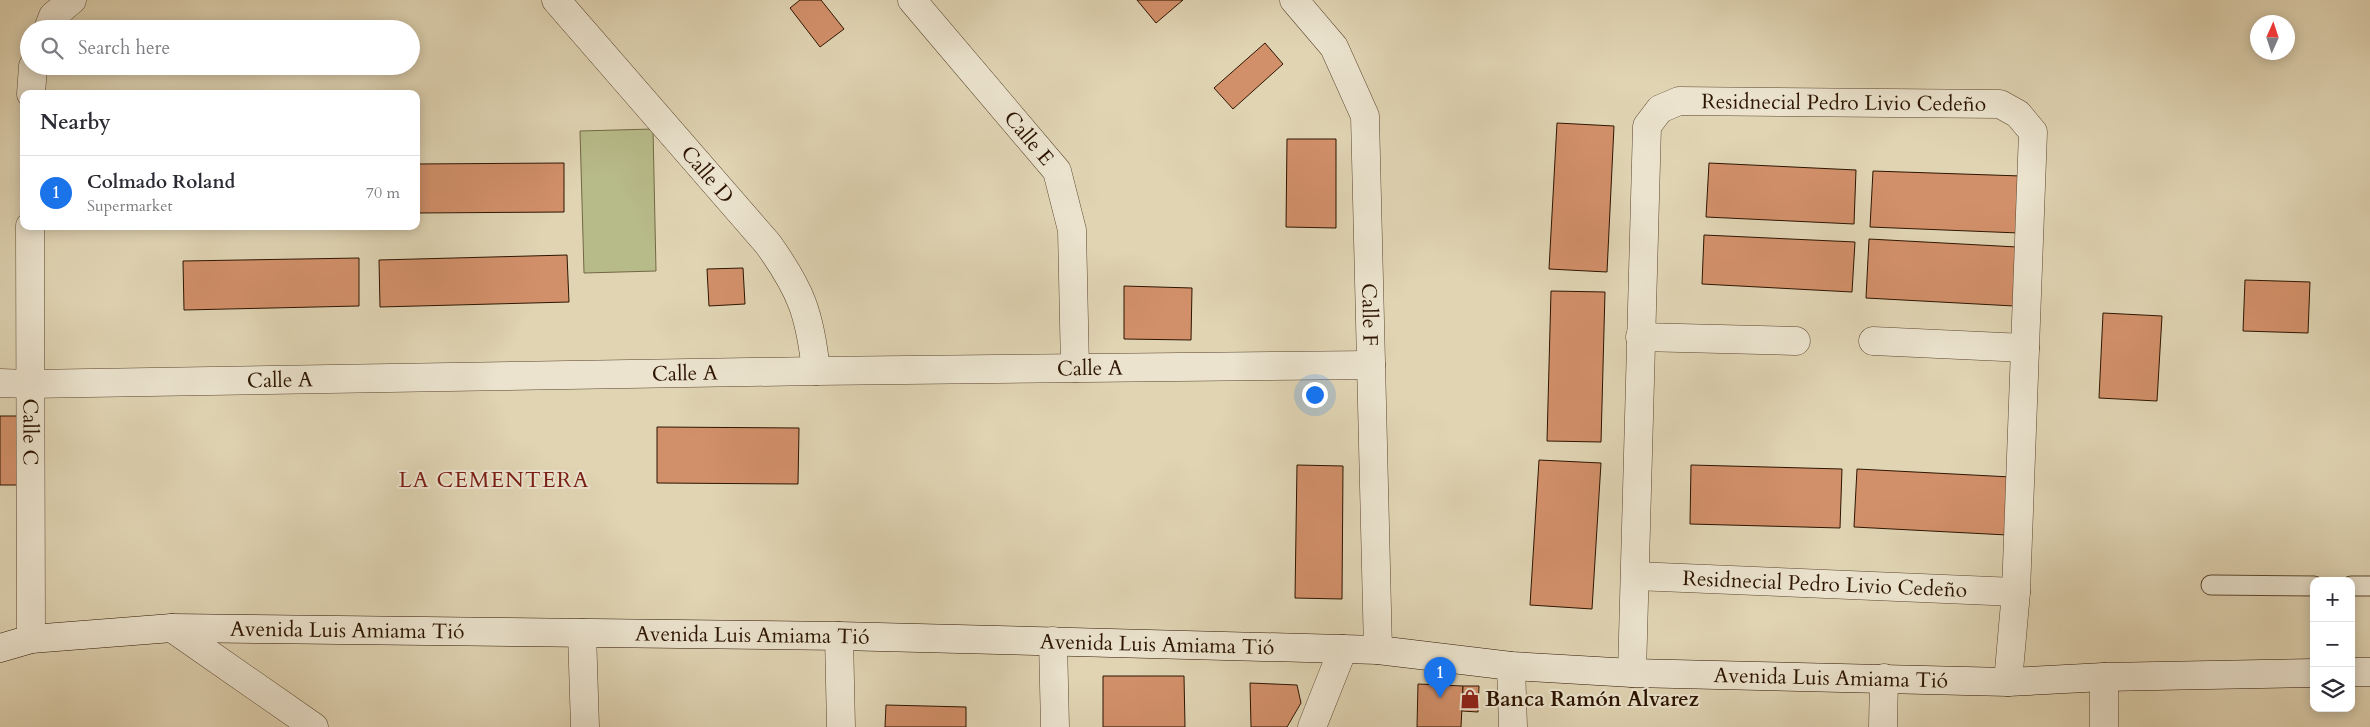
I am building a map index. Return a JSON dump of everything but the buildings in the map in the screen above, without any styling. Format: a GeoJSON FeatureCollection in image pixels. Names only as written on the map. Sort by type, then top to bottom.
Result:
{"type":"FeatureCollection","features":[{"type":"Feature","properties":{"kind":"street"},"geometry":{"type":"LineString","coordinates":[[51,20],[53,16],[72,0]]}},
{"type":"Feature","properties":{"kind":"street","name":"Calle D"},"geometry":{"type":"LineString","coordinates":[[556,0],[768,244],[790,276],[805,308],[812,338],[816,371]]}},
{"type":"Feature","properties":{"kind":"street","name":"Calle E"},"geometry":{"type":"LineString","coordinates":[[912,0],[1057,171],[1072,230],[1075,368]]}},
{"type":"Feature","properties":{"kind":"street","name":"Calle F"},"geometry":{"type":"LineString","coordinates":[[1294,0],[1334,47],[1365,116],[1378,650]]}},
{"type":"Feature","properties":{"kind":"street"},"geometry":{"type":"LineString","coordinates":[[31,90],[32,75]]}},
{"type":"Feature","properties":{"kind":"street","name":"Residnecial Pedro Livio Cedeño"},"geometry":{"type":"LineString","coordinates":[[1632,672],[1647,126],[1660,109],[1679,101],[2000,104],[2018,114],[2033,132],[2016,592],[2008,682]]}},
{"type":"Feature","properties":{"kind":"street","name":"Calle C"},"geometry":{"type":"LineString","coordinates":[[30,230],[31,639]]}},
{"type":"Feature","properties":{"kind":"street"},"geometry":{"type":"LineString","coordinates":[[1640,336],[1796,341]]}},
{"type":"Feature","properties":{"kind":"street"},"geometry":{"type":"LineString","coordinates":[[1873,341],[2025,348]]}},
{"type":"Feature","properties":{"kind":"street","name":"Calle A"},"geometry":{"type":"LineString","coordinates":[[0,383],[1371,365]]}},
{"type":"Feature","properties":{"kind":"street","name":"Residnecial Pedro Livio Cedeño"},"geometry":{"type":"LineString","coordinates":[[1635,576],[2016,592]]}},
{"type":"Feature","properties":{"kind":"street"},"geometry":{"type":"LineString","coordinates":[[172,628],[314,727]]}},
{"type":"Feature","properties":{"kind":"street","name":"Avenida Luis Amiama Tió"},"geometry":{"type":"LineString","coordinates":[[0,648],[31,639],[172,628],[838,636],[1344,649],[1378,650],[1511,666],[1632,672],[2008,682],[2104,677],[2310,673]]}},
{"type":"Feature","properties":{"kind":"street"},"geometry":{"type":"LineString","coordinates":[[582,633],[585,727]]}},
{"type":"Feature","properties":{"kind":"street"},"geometry":{"type":"LineString","coordinates":[[838,636],[841,727]]}},
{"type":"Feature","properties":{"kind":"street"},"geometry":{"type":"LineString","coordinates":[[1053,641],[1055,727]]}},
{"type":"Feature","properties":{"kind":"street"},"geometry":{"type":"LineString","coordinates":[[1312,727],[1344,649]]}},
{"type":"Feature","properties":{"kind":"street"},"geometry":{"type":"LineString","coordinates":[[1511,666],[1513,727]]}},
{"type":"Feature","properties":{"kind":"street"},"geometry":{"type":"LineString","coordinates":[[2355,672],[2370,672]]}},
{"type":"Feature","properties":{"kind":"street"},"geometry":{"type":"LineString","coordinates":[[2104,677],[2104,727]]}},
{"type":"Feature","properties":{"kind":"street"},"geometry":{"type":"LineString","coordinates":[[1883,727],[1884,678]]}},
{"type":"Feature","properties":{"kind":"lane"},"geometry":{"type":"LineString","coordinates":[[2211,584],[2310,586]]}},
{"type":"Feature","properties":{"kind":"lane"},"geometry":{"type":"LineString","coordinates":[[2355,586],[2370,586]]}},
{"type":"Feature","properties":{"kind":"green space"},"geometry":{"type":"Polygon","coordinates":[[[653,129],[656,271],[584,273],[580,131],[653,129]]]}},
{"type":"Feature","properties":{"kind":"place","name":"Colmado Roland"},"geometry":{"type":"Point","coordinates":[1440,698]}},
{"type":"Feature","properties":{"kind":"place","name":"Banca Ramón Alvarez"},"geometry":{"type":"Point","coordinates":[1470,699]}},
{"type":"Feature","properties":{"kind":"district","name":"LA CEMENTERA"},"geometry":{"type":"Point","coordinates":[494,479]}}]}
